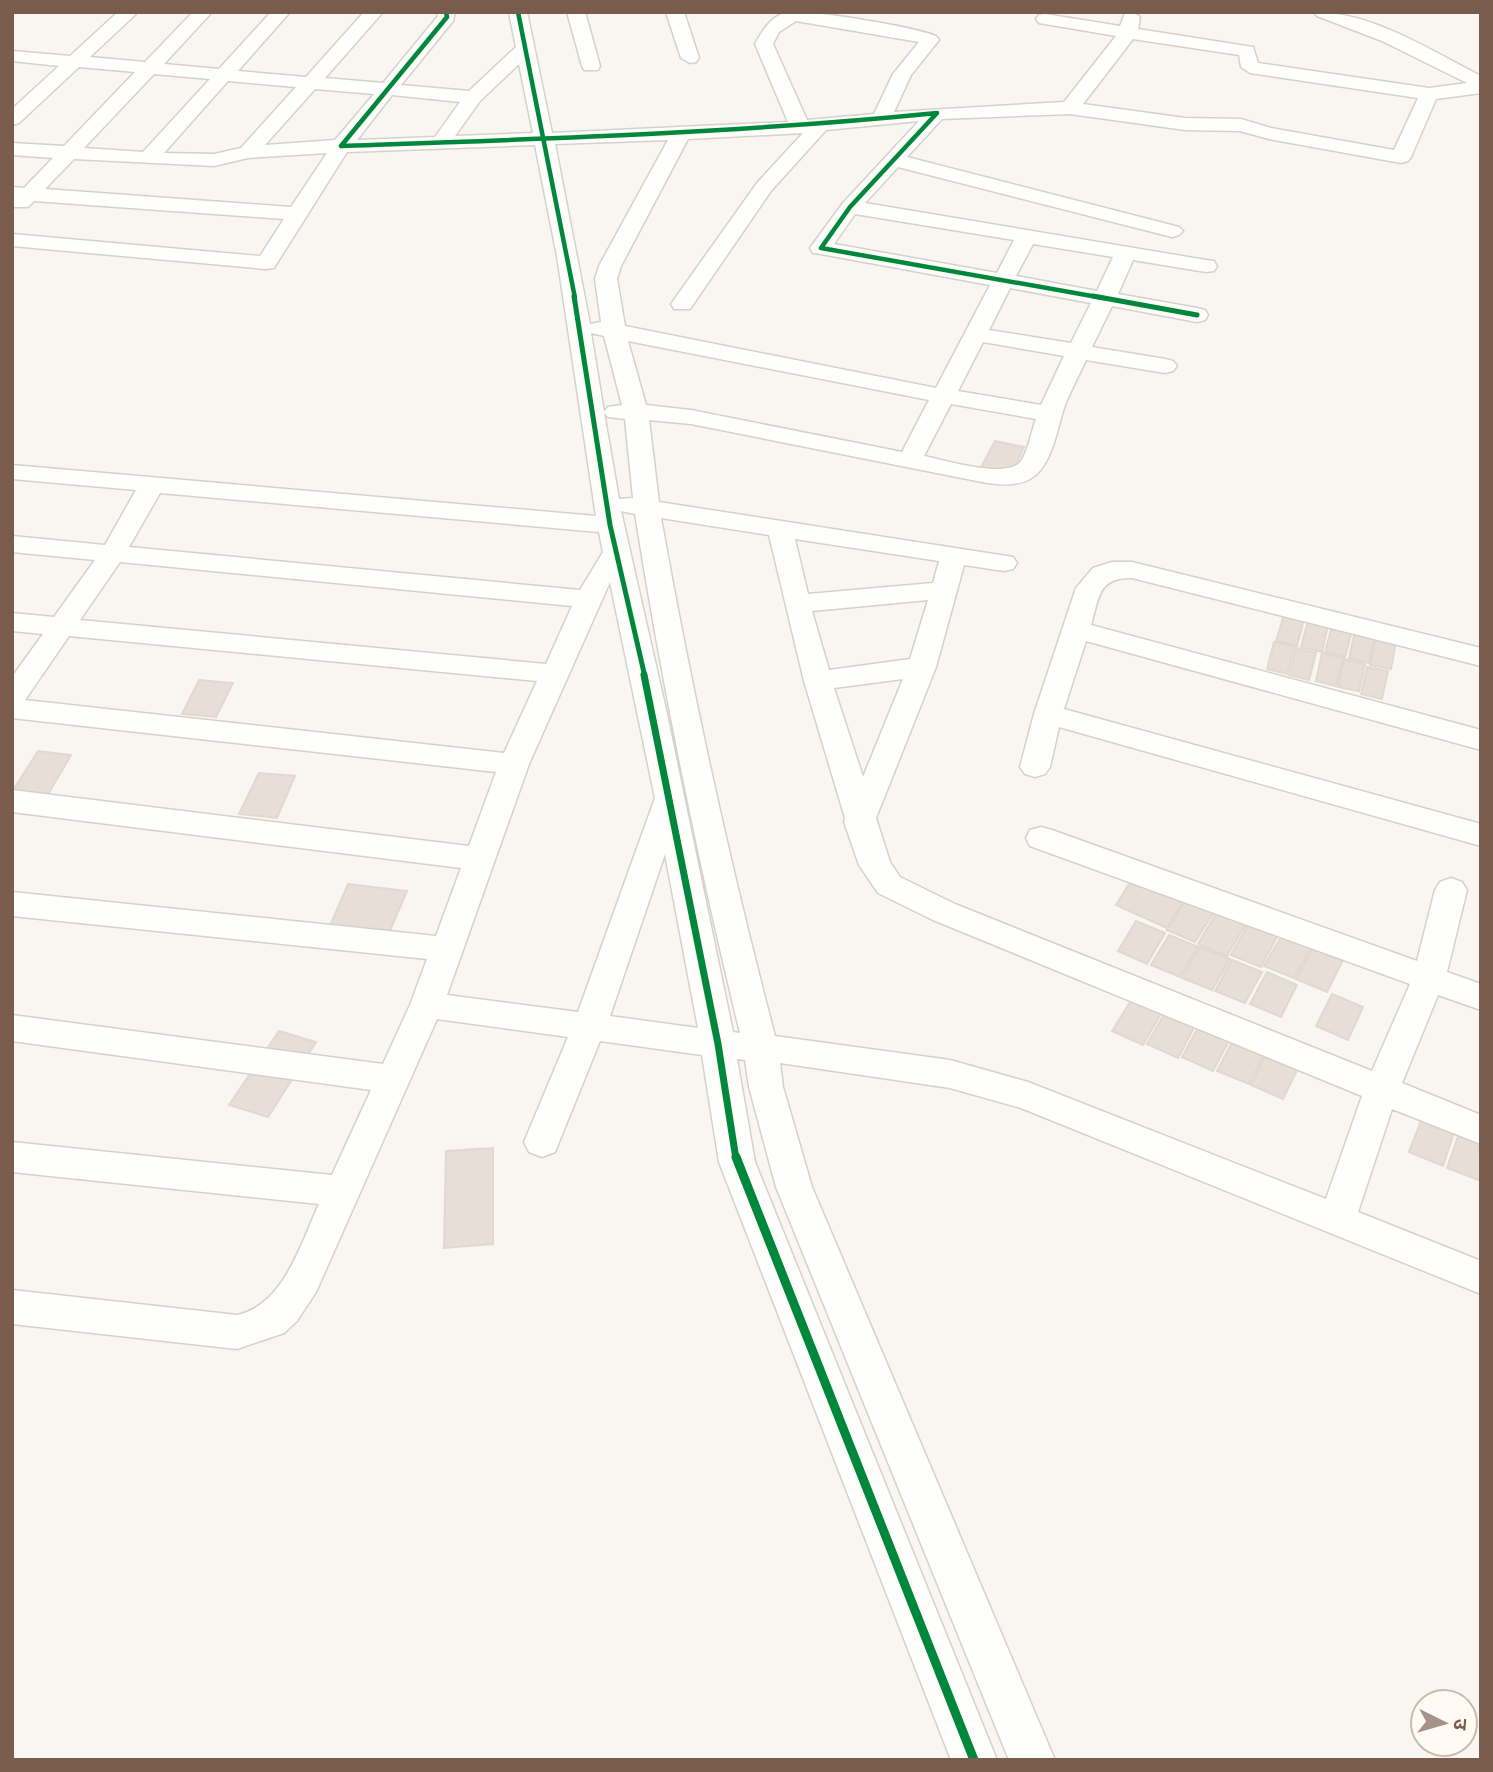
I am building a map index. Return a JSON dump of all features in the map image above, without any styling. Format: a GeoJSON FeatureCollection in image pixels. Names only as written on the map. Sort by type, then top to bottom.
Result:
{"type":"FeatureCollection","features":[{"type":"Feature","properties":{"kind":"street"},"geometry":{"type":"LineString","coordinates":[[12,119],[129,12]]}},
{"type":"Feature","properties":{"kind":"street"},"geometry":{"type":"LineString","coordinates":[[12,212],[21,194],[72,153],[203,12]]}},
{"type":"Feature","properties":{"kind":"street"},"geometry":{"type":"LineString","coordinates":[[148,158],[281,12]]}},
{"type":"Feature","properties":{"kind":"street"},"geometry":{"type":"LineString","coordinates":[[248,152],[374,12]]}},
{"type":"Feature","properties":{"kind":"street"},"geometry":{"type":"LineString","coordinates":[[12,240],[266,263],[341,146],[447,17],[446,12]]}},
{"type":"Feature","properties":{"kind":"street"},"geometry":{"type":"LineString","coordinates":[[518,12],[552,139],[615,412],[624,516],[672,660],[726,911],[740,1046],[722,1080],[737,1162],[974,1760]]}},
{"type":"Feature","properties":{"kind":"street"},"geometry":{"type":"LineString","coordinates":[[576,12],[591,66]]}},
{"type":"Feature","properties":{"kind":"street"},"geometry":{"type":"LineString","coordinates":[[675,12],[690,58]]}},
{"type":"Feature","properties":{"kind":"street"},"geometry":{"type":"LineString","coordinates":[[1070,108],[1128,33],[1132,12]]}},
{"type":"Feature","properties":{"kind":"street"},"geometry":{"type":"LineString","coordinates":[[1323,12],[1388,37],[1481,85]]}},
{"type":"Feature","properties":{"kind":"street"},"geometry":{"type":"LineString","coordinates":[[810,126],[764,44],[772,29],[793,15],[930,40],[902,74],[883,118]]}},
{"type":"Feature","properties":{"kind":"street"},"geometry":{"type":"LineString","coordinates":[[1045,19],[1247,51],[1250,67],[1429,94],[1481,85]]}},
{"type":"Feature","properties":{"kind":"street"},"geometry":{"type":"LineString","coordinates":[[441,142],[473,97],[526,48]]}},
{"type":"Feature","properties":{"kind":"street"},"geometry":{"type":"LineString","coordinates":[[12,56],[473,97]]}},
{"type":"Feature","properties":{"kind":"street"},"geometry":{"type":"LineString","coordinates":[[12,94],[36,97]]}},
{"type":"Feature","properties":{"kind":"street"},"geometry":{"type":"LineString","coordinates":[[12,149],[214,160],[248,152],[341,146],[681,134],[810,126],[937,113],[1070,108],[1185,124],[1241,125],[1269,133],[1401,157],[1429,94]]}},
{"type":"Feature","properties":{"kind":"street"},"geometry":{"type":"LineString","coordinates":[[937,113],[850,207],[821,248],[1197,314]]}},
{"type":"Feature","properties":{"kind":"street"},"geometry":{"type":"LineString","coordinates":[[682,304],[810,126]]}},
{"type":"Feature","properties":{"kind":"street"},"geometry":{"type":"LineString","coordinates":[[681,134],[610,266],[607,288],[595,328],[615,412],[624,516],[669,797],[740,1046],[766,1087],[776,1131],[794,1187],[1032,1760]]}},
{"type":"Feature","properties":{"kind":"street"},"geometry":{"type":"LineString","coordinates":[[896,160],[1172,231]]}},
{"type":"Feature","properties":{"kind":"street"},"geometry":{"type":"LineString","coordinates":[[21,194],[297,215]]}},
{"type":"Feature","properties":{"kind":"street"},"geometry":{"type":"LineString","coordinates":[[850,207],[1206,266]]}},
{"type":"Feature","properties":{"kind":"street"},"geometry":{"type":"LineString","coordinates":[[910,460],[1026,237]]}},
{"type":"Feature","properties":{"kind":"street"},"geometry":{"type":"LineString","coordinates":[[615,412],[691,417],[987,477],[1007,477],[1023,473],[1033,461],[1050,414],[1078,352],[1106,300],[1125,253]]}},
{"type":"Feature","properties":{"kind":"street"},"geometry":{"type":"LineString","coordinates":[[595,328],[943,396],[1050,414]]}},
{"type":"Feature","properties":{"kind":"street"},"geometry":{"type":"LineString","coordinates":[[975,334],[1165,366]]}},
{"type":"Feature","properties":{"kind":"street"},"geometry":{"type":"LineString","coordinates":[[12,472],[780,528],[1004,563]]}},
{"type":"Feature","properties":{"kind":"street"},"geometry":{"type":"LineString","coordinates":[[12,698],[113,553],[152,484]]}},
{"type":"Feature","properties":{"kind":"street"},"geometry":{"type":"LineString","coordinates":[[12,1307],[237,1332],[261,1328],[281,1312],[303,1280],[427,1004],[514,764],[624,516]]}},
{"type":"Feature","properties":{"kind":"street"},"geometry":{"type":"LineString","coordinates":[[780,528],[797,604],[859,822],[875,864],[889,885],[944,912],[1481,1130]]}},
{"type":"Feature","properties":{"kind":"street"},"geometry":{"type":"LineString","coordinates":[[12,544],[589,599]]}},
{"type":"Feature","properties":{"kind":"street"},"geometry":{"type":"LineString","coordinates":[[859,822],[922,667],[954,554]]}},
{"type":"Feature","properties":{"kind":"street"},"geometry":{"type":"LineString","coordinates":[[1035,767],[1048,713],[1088,588],[1098,575],[1112,569],[1132,570],[1481,657]]}},
{"type":"Feature","properties":{"kind":"street"},"geometry":{"type":"LineString","coordinates":[[797,604],[944,590]]}},
{"type":"Feature","properties":{"kind":"street"},"geometry":{"type":"LineString","coordinates":[[12,622],[556,674]]}},
{"type":"Feature","properties":{"kind":"street"},"geometry":{"type":"LineString","coordinates":[[1074,629],[1481,740]]}},
{"type":"Feature","properties":{"kind":"street"},"geometry":{"type":"LineString","coordinates":[[818,681],[922,667]]}},
{"type":"Feature","properties":{"kind":"street"},"geometry":{"type":"LineString","coordinates":[[12,708],[514,764]]}},
{"type":"Feature","properties":{"kind":"street"},"geometry":{"type":"LineString","coordinates":[[1048,713],[1481,835]]}},
{"type":"Feature","properties":{"kind":"street"},"geometry":{"type":"LineString","coordinates":[[542,1142],[589,1027],[669,797]]}},
{"type":"Feature","properties":{"kind":"street"},"geometry":{"type":"LineString","coordinates":[[12,801],[480,859]]}},
{"type":"Feature","properties":{"kind":"street"},"geometry":{"type":"LineString","coordinates":[[1041,838],[1481,997]]}},
{"type":"Feature","properties":{"kind":"street"},"geometry":{"type":"LineString","coordinates":[[1337,1219],[1381,1091],[1429,978],[1451,890]]}},
{"type":"Feature","properties":{"kind":"street"},"geometry":{"type":"LineString","coordinates":[[12,904],[447,949]]}},
{"type":"Feature","properties":{"kind":"street"},"geometry":{"type":"LineString","coordinates":[[427,1004],[925,1070],[1028,1097],[1481,1278]]}},
{"type":"Feature","properties":{"kind":"street"},"geometry":{"type":"LineString","coordinates":[[12,1028],[392,1079]]}},
{"type":"Feature","properties":{"kind":"street"},"geometry":{"type":"LineString","coordinates":[[12,1157],[341,1191]]}},
{"type":"Feature","properties":{"kind":"building"},"geometry":{"type":"Polygon","coordinates":[[[995,441],[1024,447],[1011,476],[980,469],[995,441]]]}},
{"type":"Feature","properties":{"kind":"building"},"geometry":{"type":"Polygon","coordinates":[[[1284,615],[1304,619],[1297,646],[1276,641],[1284,615]]]}},
{"type":"Feature","properties":{"kind":"building"},"geometry":{"type":"Polygon","coordinates":[[[1308,621],[1328,625],[1322,652],[1301,647],[1308,621]]]}},
{"type":"Feature","properties":{"kind":"building"},"geometry":{"type":"Polygon","coordinates":[[[1332,626],[1352,630],[1345,657],[1325,652],[1332,626]]]}},
{"type":"Feature","properties":{"kind":"building"},"geometry":{"type":"Polygon","coordinates":[[[1355,631],[1375,636],[1369,663],[1349,658],[1355,631]]]}},
{"type":"Feature","properties":{"kind":"building"},"geometry":{"type":"Polygon","coordinates":[[[1376,638],[1396,642],[1391,669],[1370,665],[1376,638]]]}},
{"type":"Feature","properties":{"kind":"building"},"geometry":{"type":"Polygon","coordinates":[[[1274,642],[1294,646],[1287,674],[1267,669],[1274,642]]]}},
{"type":"Feature","properties":{"kind":"building"},"geometry":{"type":"Polygon","coordinates":[[[1296,648],[1316,653],[1309,680],[1289,675],[1296,648]]]}},
{"type":"Feature","properties":{"kind":"building"},"geometry":{"type":"Polygon","coordinates":[[[1322,653],[1343,658],[1336,686],[1316,681],[1322,653]]]}},
{"type":"Feature","properties":{"kind":"building"},"geometry":{"type":"Polygon","coordinates":[[[1344,659],[1365,664],[1359,691],[1338,687],[1344,659]]]}},
{"type":"Feature","properties":{"kind":"building"},"geometry":{"type":"Polygon","coordinates":[[[1367,667],[1388,671],[1382,699],[1361,694],[1367,667]]]}},
{"type":"Feature","properties":{"kind":"building"},"geometry":{"type":"Polygon","coordinates":[[[199,680],[233,683],[216,717],[182,714],[199,680]]]}},
{"type":"Feature","properties":{"kind":"building"},"geometry":{"type":"Polygon","coordinates":[[[38,751],[71,755],[47,796],[12,792],[38,751]]]}},
{"type":"Feature","properties":{"kind":"building"},"geometry":{"type":"Polygon","coordinates":[[[259,773],[295,776],[277,818],[239,814],[259,773]]]}},
{"type":"Feature","properties":{"kind":"building"},"geometry":{"type":"Polygon","coordinates":[[[1135,874],[1187,895],[1167,928],[1116,905],[1135,874]]]}},
{"type":"Feature","properties":{"kind":"building"},"geometry":{"type":"Polygon","coordinates":[[[348,884],[407,891],[389,933],[330,926],[348,884]]]}},
{"type":"Feature","properties":{"kind":"building"},"geometry":{"type":"Polygon","coordinates":[[[1187,897],[1216,909],[1195,942],[1167,930],[1187,897]]]}},
{"type":"Feature","properties":{"kind":"building"},"geometry":{"type":"Polygon","coordinates":[[[1218,910],[1247,922],[1227,956],[1198,944],[1218,910]]]}},
{"type":"Feature","properties":{"kind":"building"},"geometry":{"type":"Polygon","coordinates":[[[1136,921],[1165,933],[1147,964],[1118,951],[1136,921]]]}},
{"type":"Feature","properties":{"kind":"building"},"geometry":{"type":"Polygon","coordinates":[[[1250,921],[1279,933],[1261,967],[1231,955],[1250,921]]]}},
{"type":"Feature","properties":{"kind":"building"},"geometry":{"type":"Polygon","coordinates":[[[1284,932],[1313,944],[1294,978],[1264,966],[1284,932]]]}},
{"type":"Feature","properties":{"kind":"building"},"geometry":{"type":"Polygon","coordinates":[[[1169,935],[1198,947],[1180,977],[1151,965],[1169,935]]]}},
{"type":"Feature","properties":{"kind":"building"},"geometry":{"type":"Polygon","coordinates":[[[1315,944],[1345,956],[1327,992],[1296,979],[1315,944]]]}},
{"type":"Feature","properties":{"kind":"building"},"geometry":{"type":"Polygon","coordinates":[[[1200,947],[1230,959],[1212,990],[1182,978],[1200,947]]]}},
{"type":"Feature","properties":{"kind":"building"},"geometry":{"type":"Polygon","coordinates":[[[1232,960],[1262,972],[1245,1003],[1215,991],[1232,960]]]}},
{"type":"Feature","properties":{"kind":"building"},"geometry":{"type":"Polygon","coordinates":[[[1267,972],[1297,985],[1281,1017],[1250,1004],[1267,972]]]}},
{"type":"Feature","properties":{"kind":"building"},"geometry":{"type":"Polygon","coordinates":[[[1332,994],[1363,1007],[1348,1040],[1316,1026],[1332,994]]]}},
{"type":"Feature","properties":{"kind":"building"},"geometry":{"type":"Polygon","coordinates":[[[1132,999],[1162,1012],[1143,1045],[1112,1031],[1132,999]]]}},
{"type":"Feature","properties":{"kind":"building"},"geometry":{"type":"Polygon","coordinates":[[[1166,1011],[1196,1024],[1178,1058],[1147,1044],[1166,1011]]]}},
{"type":"Feature","properties":{"kind":"building"},"geometry":{"type":"Polygon","coordinates":[[[1200,1024],[1231,1037],[1213,1071],[1182,1057],[1200,1024]]]}},
{"type":"Feature","properties":{"kind":"building"},"geometry":{"type":"Polygon","coordinates":[[[279,1031],[316,1042],[268,1117],[229,1105],[279,1031]]]}},
{"type":"Feature","properties":{"kind":"building"},"geometry":{"type":"Polygon","coordinates":[[[1235,1037],[1266,1051],[1249,1084],[1217,1071],[1235,1037]]]}},
{"type":"Feature","properties":{"kind":"building"},"geometry":{"type":"Polygon","coordinates":[[[1268,1051],[1300,1064],[1283,1099],[1251,1085],[1268,1051]]]}},
{"type":"Feature","properties":{"kind":"building"},"geometry":{"type":"Polygon","coordinates":[[[1424,1113],[1456,1126],[1443,1166],[1409,1152],[1424,1113]]]}},
{"type":"Feature","properties":{"kind":"building"},"geometry":{"type":"Polygon","coordinates":[[[1461,1128],[1481,1136],[1481,1181],[1447,1168],[1461,1128]]]}},
{"type":"Feature","properties":{"kind":"building"},"geometry":{"type":"Polygon","coordinates":[[[493,1148],[493,1244],[444,1248],[446,1151],[493,1148]]]}},
{"type":"Feature","properties":{"kind":"cycle path"},"geometry":{"type":"LineString","coordinates":[[446,12],[447,17],[341,146],[681,134],[800,127],[937,113],[850,207],[821,248],[1197,315]]}},
{"type":"Feature","properties":{"kind":"cycle path"},"geometry":{"type":"LineString","coordinates":[[518,12],[568,256],[610,525],[653,714],[718,1044],[737,1162],[974,1760]]}}]}
